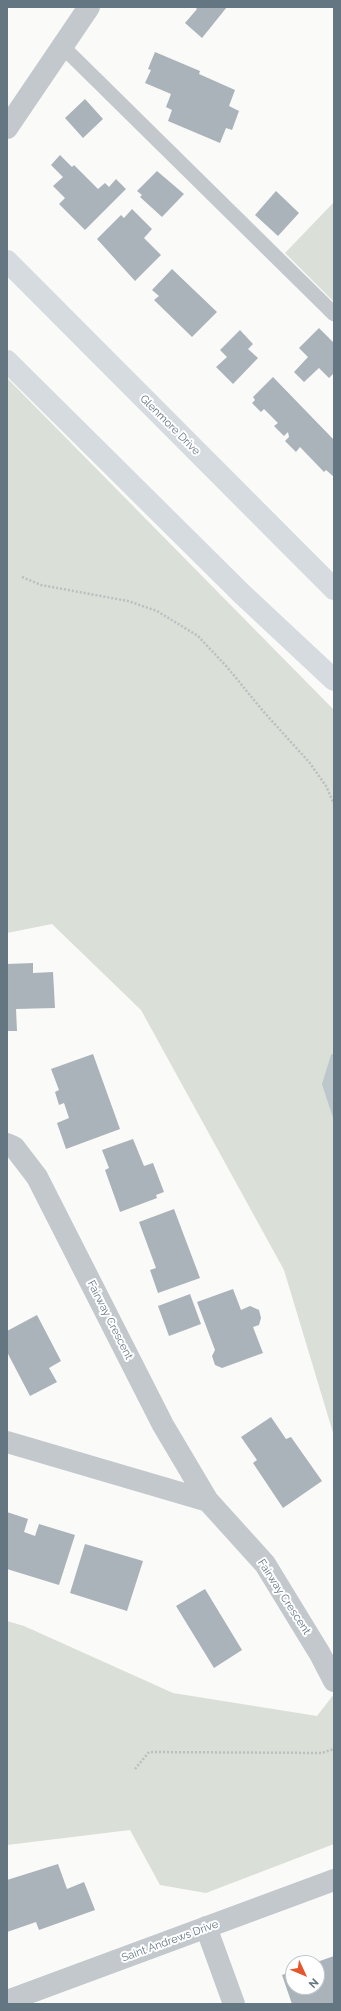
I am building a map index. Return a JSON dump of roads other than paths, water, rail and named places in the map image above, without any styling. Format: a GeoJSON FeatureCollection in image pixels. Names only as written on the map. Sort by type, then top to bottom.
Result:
{"type":"FeatureCollection","features":[{"type":"Feature","properties":{"kind":"main road","name":"Glenmore Drive"},"geometry":{"type":"LineString","coordinates":[[7,261],[334,589]]}},
{"type":"Feature","properties":{"kind":"main road"},"geometry":{"type":"LineString","coordinates":[[7,361],[242,594],[334,680]]}},
{"type":"Feature","properties":{"kind":"main road"},"geometry":{"type":"LineString","coordinates":[[242,594],[334,662]]}},
{"type":"Feature","properties":{"kind":"street"},"geometry":{"type":"LineString","coordinates":[[7,128],[89,7]]}},
{"type":"Feature","properties":{"kind":"street","name":"Fairway Crescent"},"geometry":{"type":"LineString","coordinates":[[7,1144],[14,1147],[37,1177],[163,1425],[208,1501],[265,1564],[320,1654],[334,1682]]}},
{"type":"Feature","properties":{"kind":"street"},"geometry":{"type":"LineString","coordinates":[[7,1442],[208,1501]]}},
{"type":"Feature","properties":{"kind":"street","name":"Saint Andrews Drive"},"geometry":{"type":"LineString","coordinates":[[7,2001],[334,1880]]}},
{"type":"Feature","properties":{"kind":"street"},"geometry":{"type":"LineString","coordinates":[[206,1927],[234,2004]]}},
{"type":"Feature","properties":{"kind":"lane"},"geometry":{"type":"LineString","coordinates":[[62,46],[334,314]]}}]}
